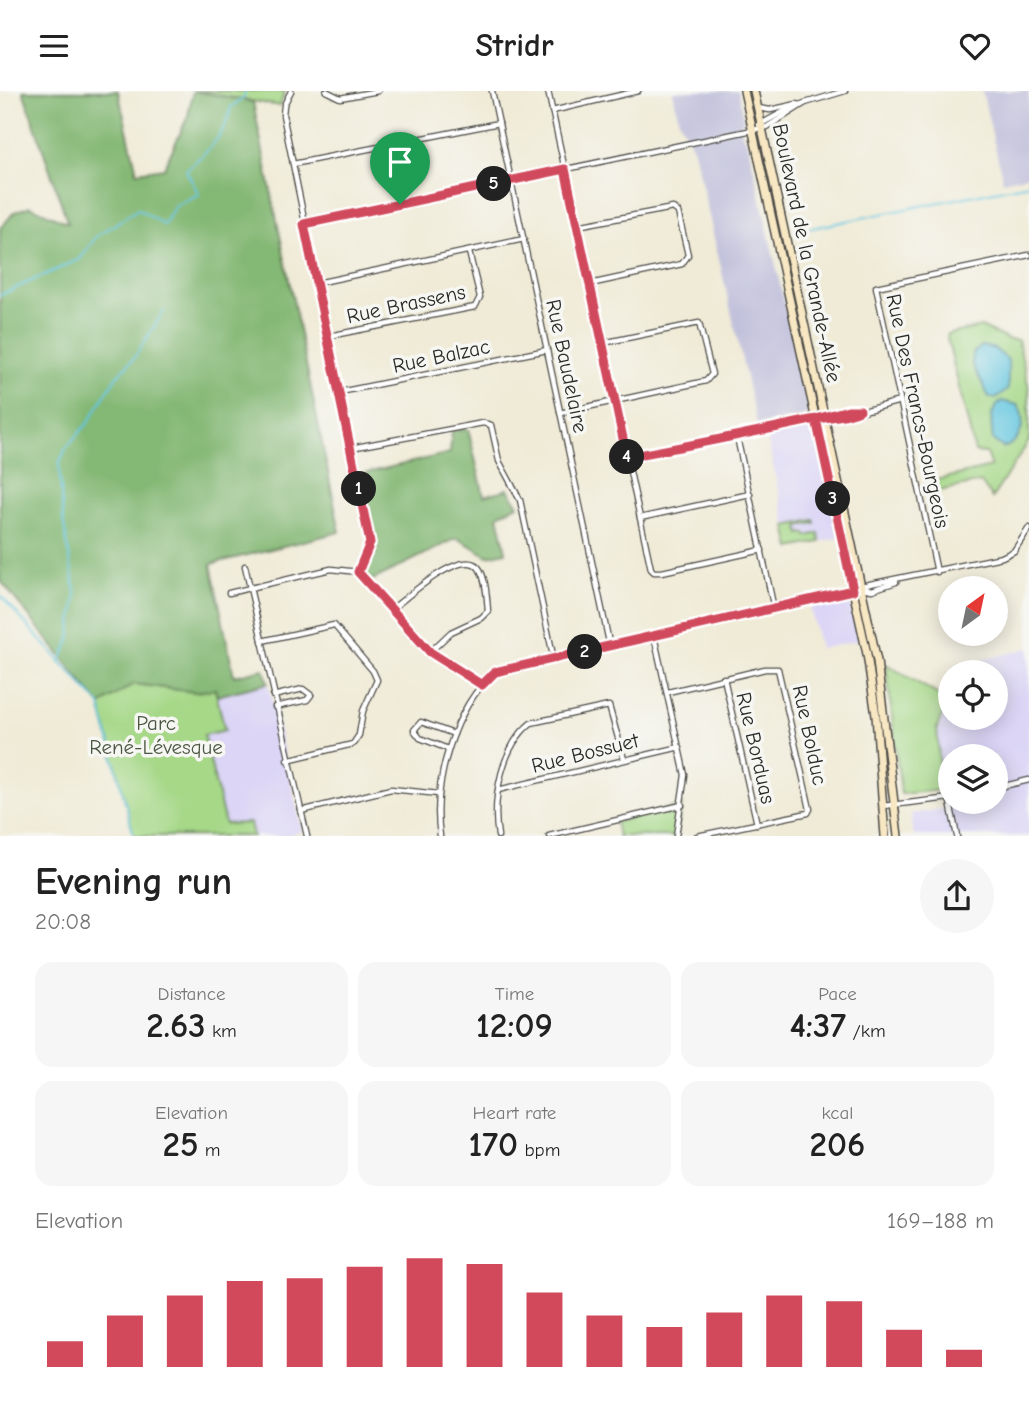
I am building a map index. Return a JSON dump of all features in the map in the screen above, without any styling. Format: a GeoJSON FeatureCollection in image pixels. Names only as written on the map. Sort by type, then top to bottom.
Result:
{"type":"FeatureCollection","features":[{"type":"Feature","properties":{"kind":"street"},"geometry":{"type":"LineString","coordinates":[[291,91],[282,115],[370,543],[358,572]]}},
{"type":"Feature","properties":{"kind":"street"},"geometry":{"type":"LineString","coordinates":[[326,91],[340,98],[378,91]]}},
{"type":"Feature","properties":{"kind":"street","name":"Rue Baudelaire"},"geometry":{"type":"LineString","coordinates":[[492,91],[610,647]]}},
{"type":"Feature","properties":{"kind":"street"},"geometry":{"type":"LineString","coordinates":[[548,91],[654,572],[762,550]]}},
{"type":"Feature","properties":{"kind":"street"},"geometry":{"type":"LineString","coordinates":[[552,111],[638,91]]}},
{"type":"Feature","properties":{"kind":"street","name":"Boulevard de la Grande-Allée"},"geometry":{"type":"LineString","coordinates":[[744,91],[853,590],[876,716],[885,836]]}},
{"type":"Feature","properties":{"kind":"street","name":"Boulevard de la Grande-Allée"},"geometry":{"type":"LineString","coordinates":[[754,91],[881,681],[898,836]]}},
{"type":"Feature","properties":{"kind":"street"},"geometry":{"type":"LineString","coordinates":[[757,108],[770,110],[845,91]]}},
{"type":"Feature","properties":{"kind":"street"},"geometry":{"type":"LineString","coordinates":[[304,224],[775,124],[805,103]]}},
{"type":"Feature","properties":{"kind":"street"},"geometry":{"type":"LineString","coordinates":[[293,164],[499,123]]}},
{"type":"Feature","properties":{"kind":"street"},"geometry":{"type":"LineString","coordinates":[[577,226],[673,208],[678,212],[688,255],[682,264],[590,284]]}},
{"type":"Feature","properties":{"kind":"street"},"geometry":{"type":"LineString","coordinates":[[317,283],[524,239]]}},
{"type":"Feature","properties":{"kind":"street","name":"Rue Brassens"},"geometry":{"type":"LineString","coordinates":[[329,336],[475,307],[480,297],[469,252]]}},
{"type":"Feature","properties":{"kind":"street","name":"Rue Des Francs-Bourgeois"},"geometry":{"type":"LineString","coordinates":[[937,572],[876,287],[1029,255]]}},
{"type":"Feature","properties":{"kind":"street"},"geometry":{"type":"LineString","coordinates":[[560,413],[706,381],[712,374],[699,323],[603,343]]}},
{"type":"Feature","properties":{"kind":"street","name":"Rue Balzac"},"geometry":{"type":"LineString","coordinates":[[340,393],[547,350]]}},
{"type":"Feature","properties":{"kind":"street"},"geometry":{"type":"LineString","coordinates":[[627,457],[737,437],[825,417],[832,419],[900,401]]}},
{"type":"Feature","properties":{"kind":"street"},"geometry":{"type":"LineString","coordinates":[[351,448],[483,423],[491,425],[499,461],[520,500],[554,660]]}},
{"type":"Feature","properties":{"kind":"street"},"geometry":{"type":"LineString","coordinates":[[737,437],[774,609]]}},
{"type":"Feature","properties":{"kind":"street"},"geometry":{"type":"LineString","coordinates":[[640,518],[750,494]]}},
{"type":"Feature","properties":{"kind":"street"},"geometry":{"type":"LineString","coordinates":[[440,836],[439,794],[448,748],[482,685],[495,672],[1008,555],[1029,528]]}},
{"type":"Feature","properties":{"kind":"street"},"geometry":{"type":"LineString","coordinates":[[392,609],[443,571],[467,563],[475,564],[481,571],[488,611],[481,618],[451,632],[430,652]]}},
{"type":"Feature","properties":{"kind":"street"},"geometry":{"type":"LineString","coordinates":[[245,566],[275,707],[307,836]]}},
{"type":"Feature","properties":{"kind":"street"},"geometry":{"type":"LineString","coordinates":[[229,593],[331,569],[358,572],[430,652],[482,685]]}},
{"type":"Feature","properties":{"kind":"street"},"geometry":{"type":"LineString","coordinates":[[262,641],[334,625],[373,671],[377,680],[363,711],[359,735],[353,744],[288,760]]}},
{"type":"Feature","properties":{"kind":"street"},"geometry":{"type":"LineString","coordinates":[[654,636],[685,775],[676,836]]}},
{"type":"Feature","properties":{"kind":"street","name":"Rue Bolduc"},"geometry":{"type":"LineString","coordinates":[[724,678],[778,669],[810,809],[808,813],[757,824]]}},
{"type":"Feature","properties":{"kind":"street"},"geometry":{"type":"LineString","coordinates":[[668,692],[724,678]]}},
{"type":"Feature","properties":{"kind":"street","name":"Rue Borduas"},"geometry":{"type":"LineString","coordinates":[[724,678],[757,824]]}},
{"type":"Feature","properties":{"kind":"street"},"geometry":{"type":"LineString","coordinates":[[273,696],[303,689],[311,695],[307,700],[275,707]]}},
{"type":"Feature","properties":{"kind":"street"},"geometry":{"type":"LineString","coordinates":[[498,836],[497,790],[522,730],[531,723],[609,706],[624,759]]}},
{"type":"Feature","properties":{"kind":"street"},"geometry":{"type":"LineString","coordinates":[[448,748],[420,738],[414,730],[421,722],[454,734]]}},
{"type":"Feature","properties":{"kind":"street","name":"Rue Bossuet"},"geometry":{"type":"LineString","coordinates":[[497,790],[680,747]]}},
{"type":"Feature","properties":{"kind":"street"},"geometry":{"type":"LineString","coordinates":[[1008,785],[1029,780]]}},
{"type":"Feature","properties":{"kind":"street"},"geometry":{"type":"LineString","coordinates":[[301,811],[391,789],[439,794]]}},
{"type":"Feature","properties":{"kind":"street"},"geometry":{"type":"LineString","coordinates":[[882,806],[938,799]]}},
{"type":"Feature","properties":{"kind":"street"},"geometry":{"type":"LineString","coordinates":[[549,836],[682,805]]}},
{"type":"Feature","properties":{"kind":"street"},"geometry":{"type":"LineString","coordinates":[[952,814],[957,836]]}},
{"type":"Feature","properties":{"kind":"street"},"geometry":{"type":"LineString","coordinates":[[697,836],[757,824]]}},
{"type":"Feature","properties":{"kind":"street"},"geometry":{"type":"LineString","coordinates":[[585,828],[587,836]]}},
{"type":"Feature","properties":{"kind":"shaded area"},"geometry":{"type":"Polygon","coordinates":[[[673,91],[738,91],[744,121],[740,124],[743,137],[747,139],[809,412],[805,416],[757,425],[694,150],[679,121],[673,91]]]}},
{"type":"Feature","properties":{"kind":"shaded area"},"geometry":{"type":"Polygon","coordinates":[[[982,91],[1029,91],[1029,175],[1003,181],[982,91]]]}},
{"type":"Feature","properties":{"kind":"shaded area"},"geometry":{"type":"Polygon","coordinates":[[[807,426],[815,431],[839,538],[791,548],[766,434],[807,426]]]}},
{"type":"Feature","properties":{"kind":"shaded area"},"geometry":{"type":"Polygon","coordinates":[[[844,599],[850,603],[859,640],[820,649],[810,607],[844,599]]]}},
{"type":"Feature","properties":{"kind":"shaded area"},"geometry":{"type":"Polygon","coordinates":[[[1029,648],[1029,836],[914,836],[911,814],[938,810],[938,814],[1008,814],[1008,744],[938,744],[938,762],[937,754],[939,730],[1008,730],[1008,660],[982,660],[1029,648]]]}},
{"type":"Feature","properties":{"kind":"shaded area"},"geometry":{"type":"Polygon","coordinates":[[[268,683],[302,831],[287,836],[253,836],[250,823],[225,825],[204,734],[225,729],[217,696],[268,683]]]}},
{"type":"Feature","properties":{"kind":"green space"},"geometry":{"type":"Polygon","coordinates":[[[23,91],[118,91],[137,172],[164,168],[188,116],[193,91],[253,102],[340,532],[211,564],[234,676],[264,669],[268,683],[217,696],[215,689],[195,692],[134,684],[100,705],[0,580],[0,229],[14,212],[30,206],[68,223],[23,91]]]}},
{"type":"Feature","properties":{"kind":"green space"},"geometry":{"type":"Polygon","coordinates":[[[195,91],[285,91],[280,106],[195,91]]]}},
{"type":"Feature","properties":{"kind":"green space"},"geometry":{"type":"Polygon","coordinates":[[[981,327],[1009,340],[1018,340],[1029,389],[1029,441],[992,498],[981,482],[930,493],[928,482],[991,467],[986,453],[975,452],[947,338],[948,334],[981,327]]]}},
{"type":"Feature","properties":{"kind":"green space"},"geometry":{"type":"Polygon","coordinates":[[[468,429],[484,496],[508,489],[518,505],[498,515],[506,552],[488,556],[457,538],[373,580],[363,575],[377,550],[362,474],[450,453],[452,431],[468,429]]]}},
{"type":"Feature","properties":{"kind":"green space"},"geometry":{"type":"Polygon","coordinates":[[[814,520],[815,523],[799,526],[800,534],[806,533],[807,536],[819,533],[820,542],[791,548],[786,526],[814,520]]]}},
{"type":"Feature","properties":{"kind":"green space"},"geometry":{"type":"Polygon","coordinates":[[[886,664],[938,695],[938,790],[901,794],[886,664]]]}},
{"type":"Feature","properties":{"kind":"green space","name":"Parc René-Lévesque"},"geometry":{"type":"Polygon","coordinates":[[[134,684],[195,692],[215,689],[225,730],[204,735],[225,824],[250,823],[253,836],[134,836],[100,705],[134,684]]]}},
{"type":"Feature","properties":{"kind":"green space"},"geometry":{"type":"Polygon","coordinates":[[[682,805],[676,836],[618,836],[615,822],[682,805]]]}},
{"type":"Feature","properties":{"kind":"water"},"geometry":{"type":"Polygon","coordinates":[[[982,346],[995,349],[1008,360],[1008,389],[996,399],[989,397],[972,364],[973,353],[982,346]]]}},
{"type":"Feature","properties":{"kind":"water"},"geometry":{"type":"Polygon","coordinates":[[[1002,401],[1018,405],[1022,418],[1021,430],[1015,441],[1003,448],[993,440],[991,423],[994,409],[1002,401]]]}},
{"type":"Feature","properties":{"kind":"waterway"},"geometry":{"type":"LineString","coordinates":[[0,295],[80,259],[96,237],[138,209],[164,225],[175,206],[199,194],[186,170],[215,142],[225,126],[231,107],[244,98],[245,91]]}},
{"type":"Feature","properties":{"kind":"waterway"},"geometry":{"type":"LineString","coordinates":[[807,229],[1029,184]]}},
{"type":"Feature","properties":{"kind":"waterway"},"geometry":{"type":"LineString","coordinates":[[60,662],[70,640],[76,595],[63,519],[59,464],[66,448],[88,423],[116,377],[134,358],[164,311]]}},
{"type":"Feature","properties":{"kind":"waterway"},"geometry":{"type":"LineString","coordinates":[[0,595],[100,705],[134,836]]}},
{"type":"Feature","properties":{"kind":"route"},"geometry":{"type":"LineString","coordinates":[[400,204],[304,224],[370,543],[358,572],[430,652],[482,685],[495,672],[853,590],[816,419],[825,417],[834,413],[848,410],[860,410],[832,419],[825,417],[778,427],[737,437],[627,457],[565,169],[400,204]]}}]}
